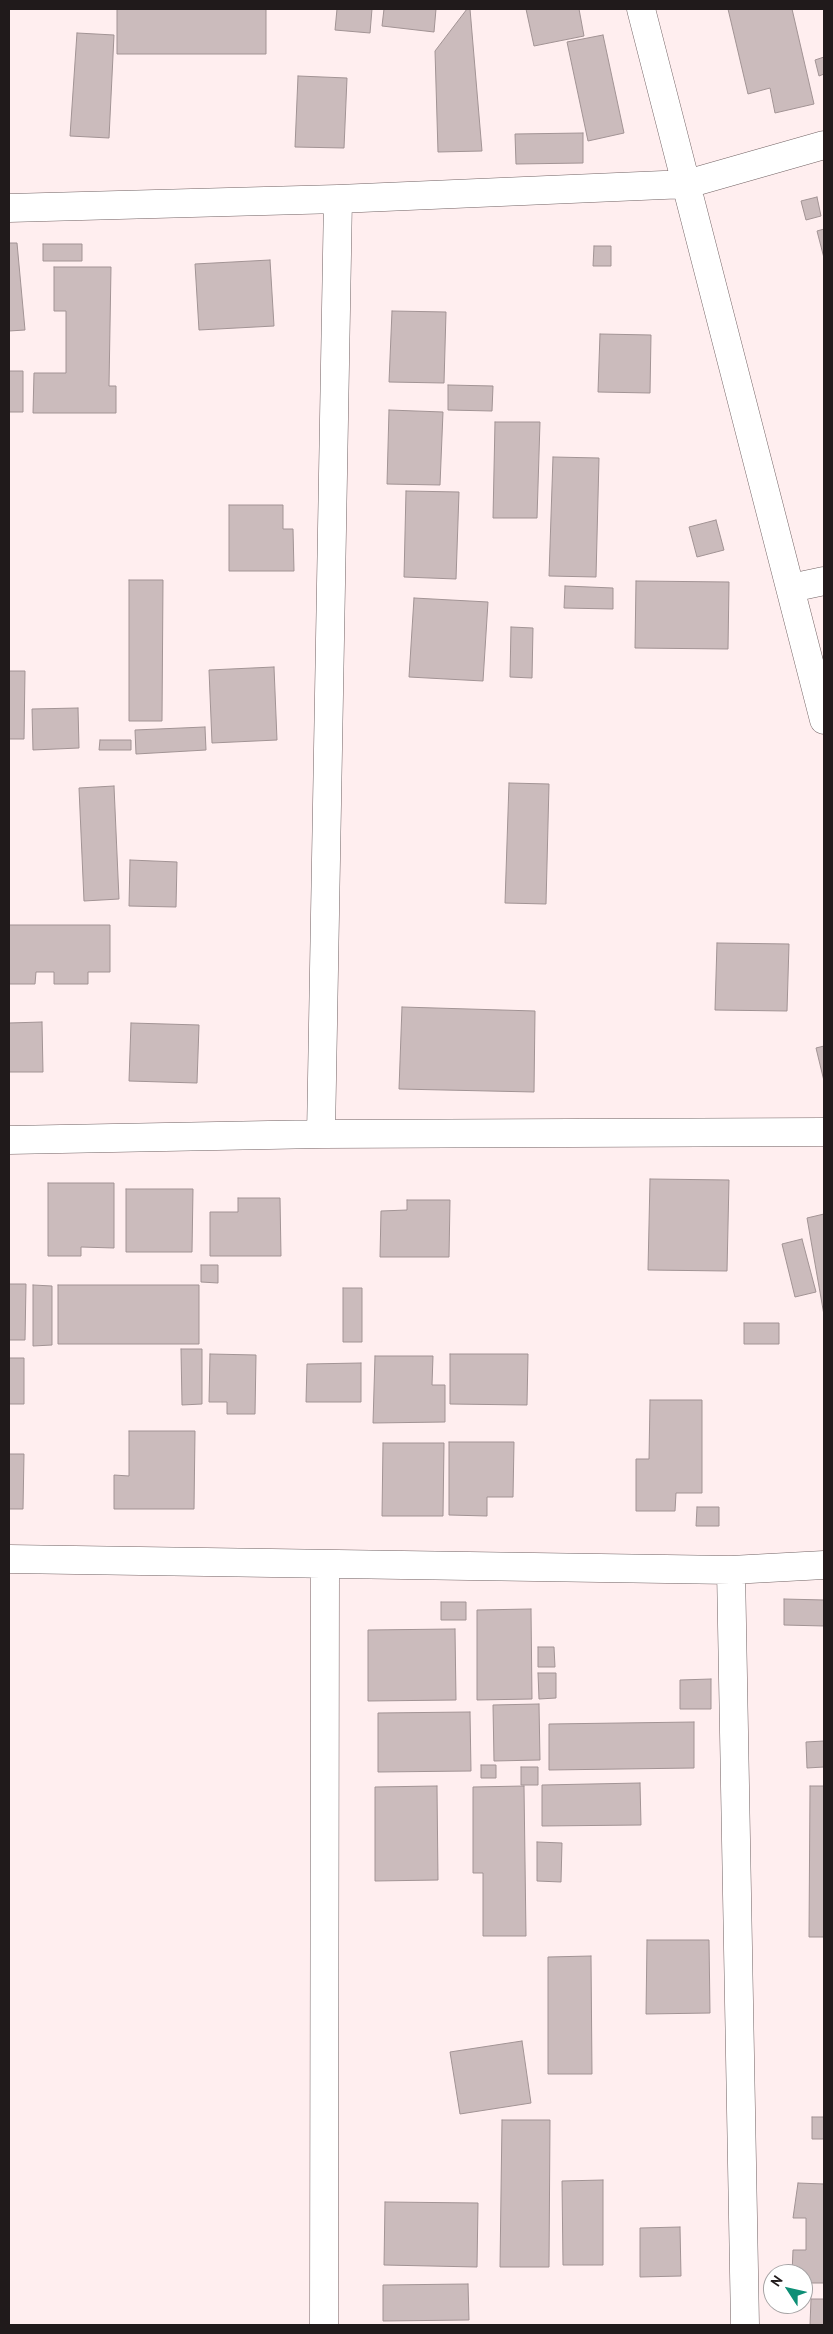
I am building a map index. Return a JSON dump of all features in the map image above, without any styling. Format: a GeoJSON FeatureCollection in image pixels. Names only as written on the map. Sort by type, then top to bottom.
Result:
{"type":"FeatureCollection","features":[{"type":"Feature","properties":{"kind":"street"},"geometry":{"type":"LineString","coordinates":[[641,9],[824,720]]}},
{"type":"Feature","properties":{"kind":"street"},"geometry":{"type":"LineString","coordinates":[[9,208],[338,200],[687,184],[824,145]]}},
{"type":"Feature","properties":{"kind":"street"},"geometry":{"type":"LineString","coordinates":[[322,1134],[338,200]]}},
{"type":"Feature","properties":{"kind":"street"},"geometry":{"type":"LineString","coordinates":[[791,588],[824,581]]}},
{"type":"Feature","properties":{"kind":"street"},"geometry":{"type":"LineString","coordinates":[[9,1140],[322,1134],[824,1132]]}},
{"type":"Feature","properties":{"kind":"street"},"geometry":{"type":"LineString","coordinates":[[9,1559],[731,1570],[824,1565]]}},
{"type":"Feature","properties":{"kind":"street"},"geometry":{"type":"LineString","coordinates":[[324,2325],[325,1564]]}},
{"type":"Feature","properties":{"kind":"street"},"geometry":{"type":"LineString","coordinates":[[731,1570],[745,2325]]}},
{"type":"Feature","properties":{"kind":"building"},"geometry":{"type":"Polygon","coordinates":[[[117,9],[266,9],[266,54],[117,54],[117,9]]]}},
{"type":"Feature","properties":{"kind":"building"},"geometry":{"type":"Polygon","coordinates":[[[337,9],[372,9],[370,33],[335,30],[337,9]]]}},
{"type":"Feature","properties":{"kind":"building"},"geometry":{"type":"Polygon","coordinates":[[[384,9],[436,9],[434,32],[382,26],[384,9]]]}},
{"type":"Feature","properties":{"kind":"building"},"geometry":{"type":"Polygon","coordinates":[[[467,9],[470,9],[482,151],[438,152],[435,51],[467,9]]]}},
{"type":"Feature","properties":{"kind":"building"},"geometry":{"type":"Polygon","coordinates":[[[526,9],[579,9],[584,36],[534,46],[526,9]]]}},
{"type":"Feature","properties":{"kind":"building"},"geometry":{"type":"Polygon","coordinates":[[[728,9],[792,9],[814,104],[775,113],[770,88],[748,94],[728,9]]]}},
{"type":"Feature","properties":{"kind":"building"},"geometry":{"type":"Polygon","coordinates":[[[77,33],[114,35],[109,138],[70,136],[77,33]]]}},
{"type":"Feature","properties":{"kind":"building"},"geometry":{"type":"Polygon","coordinates":[[[603,35],[624,133],[588,141],[567,42],[603,35]]]}},
{"type":"Feature","properties":{"kind":"building"},"geometry":{"type":"Polygon","coordinates":[[[824,57],[824,74],[819,76],[815,60],[824,57]]]}},
{"type":"Feature","properties":{"kind":"building"},"geometry":{"type":"Polygon","coordinates":[[[298,76],[347,78],[344,148],[295,147],[298,76]]]}},
{"type":"Feature","properties":{"kind":"building"},"geometry":{"type":"Polygon","coordinates":[[[583,133],[583,163],[516,164],[515,134],[583,133]]]}},
{"type":"Feature","properties":{"kind":"building"},"geometry":{"type":"Polygon","coordinates":[[[817,197],[821,216],[806,220],[801,201],[817,197]]]}},
{"type":"Feature","properties":{"kind":"building"},"geometry":{"type":"Polygon","coordinates":[[[824,229],[824,258],[817,231],[824,229]]]}},
{"type":"Feature","properties":{"kind":"building"},"geometry":{"type":"Polygon","coordinates":[[[9,243],[17,243],[25,330],[9,331],[9,243]]]}},
{"type":"Feature","properties":{"kind":"building"},"geometry":{"type":"Polygon","coordinates":[[[43,244],[82,244],[82,261],[43,261],[43,244]]]}},
{"type":"Feature","properties":{"kind":"building"},"geometry":{"type":"Polygon","coordinates":[[[594,246],[611,246],[611,266],[593,266],[594,246]]]}},
{"type":"Feature","properties":{"kind":"building"},"geometry":{"type":"Polygon","coordinates":[[[270,260],[274,326],[199,330],[195,264],[270,260]]]}},
{"type":"Feature","properties":{"kind":"building"},"geometry":{"type":"Polygon","coordinates":[[[54,267],[111,267],[109,386],[116,386],[116,413],[33,413],[34,373],[66,373],[66,311],[54,311],[54,267]]]}},
{"type":"Feature","properties":{"kind":"building"},"geometry":{"type":"Polygon","coordinates":[[[392,311],[446,312],[444,383],[389,382],[392,311]]]}},
{"type":"Feature","properties":{"kind":"building"},"geometry":{"type":"Polygon","coordinates":[[[600,334],[651,335],[650,393],[598,392],[600,334]]]}},
{"type":"Feature","properties":{"kind":"building"},"geometry":{"type":"Polygon","coordinates":[[[9,371],[23,371],[23,412],[9,412],[9,371]]]}},
{"type":"Feature","properties":{"kind":"building"},"geometry":{"type":"Polygon","coordinates":[[[448,385],[493,386],[492,411],[448,410],[448,385]]]}},
{"type":"Feature","properties":{"kind":"building"},"geometry":{"type":"Polygon","coordinates":[[[389,410],[443,412],[440,485],[387,484],[389,410]]]}},
{"type":"Feature","properties":{"kind":"building"},"geometry":{"type":"Polygon","coordinates":[[[495,422],[540,422],[537,518],[493,518],[495,422]]]}},
{"type":"Feature","properties":{"kind":"building"},"geometry":{"type":"Polygon","coordinates":[[[553,457],[599,458],[596,577],[549,576],[553,457]]]}},
{"type":"Feature","properties":{"kind":"building"},"geometry":{"type":"Polygon","coordinates":[[[406,491],[459,492],[456,579],[404,577],[406,491]]]}},
{"type":"Feature","properties":{"kind":"building"},"geometry":{"type":"Polygon","coordinates":[[[229,505],[283,505],[283,529],[293,529],[294,571],[229,571],[229,505]]]}},
{"type":"Feature","properties":{"kind":"building"},"geometry":{"type":"Polygon","coordinates":[[[716,520],[724,550],[697,557],[689,527],[716,520]]]}},
{"type":"Feature","properties":{"kind":"building"},"geometry":{"type":"Polygon","coordinates":[[[129,580],[163,580],[162,721],[129,721],[129,580]]]}},
{"type":"Feature","properties":{"kind":"building"},"geometry":{"type":"Polygon","coordinates":[[[636,581],[729,582],[728,649],[635,648],[636,581]]]}},
{"type":"Feature","properties":{"kind":"building"},"geometry":{"type":"Polygon","coordinates":[[[565,586],[613,588],[613,609],[564,608],[565,586]]]}},
{"type":"Feature","properties":{"kind":"building"},"geometry":{"type":"Polygon","coordinates":[[[414,598],[488,602],[483,681],[409,677],[414,598]]]}},
{"type":"Feature","properties":{"kind":"building"},"geometry":{"type":"Polygon","coordinates":[[[511,627],[533,628],[532,678],[510,677],[511,627]]]}},
{"type":"Feature","properties":{"kind":"building"},"geometry":{"type":"Polygon","coordinates":[[[274,667],[277,740],[212,743],[209,670],[274,667]]]}},
{"type":"Feature","properties":{"kind":"building"},"geometry":{"type":"Polygon","coordinates":[[[9,671],[25,671],[24,739],[9,739],[9,671]]]}},
{"type":"Feature","properties":{"kind":"building"},"geometry":{"type":"Polygon","coordinates":[[[78,708],[79,748],[33,750],[32,709],[78,708]]]}},
{"type":"Feature","properties":{"kind":"building"},"geometry":{"type":"Polygon","coordinates":[[[205,727],[206,750],[136,754],[135,730],[205,727]]]}},
{"type":"Feature","properties":{"kind":"building"},"geometry":{"type":"Polygon","coordinates":[[[100,740],[131,740],[131,750],[99,750],[100,740]]]}},
{"type":"Feature","properties":{"kind":"building"},"geometry":{"type":"Polygon","coordinates":[[[509,783],[549,784],[546,904],[505,903],[509,783]]]}},
{"type":"Feature","properties":{"kind":"building"},"geometry":{"type":"Polygon","coordinates":[[[114,786],[119,899],[84,901],[79,788],[114,786]]]}},
{"type":"Feature","properties":{"kind":"building"},"geometry":{"type":"Polygon","coordinates":[[[130,860],[177,862],[176,907],[129,906],[130,860]]]}},
{"type":"Feature","properties":{"kind":"building"},"geometry":{"type":"Polygon","coordinates":[[[9,925],[110,925],[110,972],[88,972],[88,984],[54,984],[54,972],[36,972],[35,984],[9,984],[9,925]]]}},
{"type":"Feature","properties":{"kind":"building"},"geometry":{"type":"Polygon","coordinates":[[[717,943],[789,944],[787,1011],[715,1010],[717,943]]]}},
{"type":"Feature","properties":{"kind":"building"},"geometry":{"type":"Polygon","coordinates":[[[402,1007],[535,1011],[534,1092],[399,1089],[402,1007]]]}},
{"type":"Feature","properties":{"kind":"building"},"geometry":{"type":"Polygon","coordinates":[[[42,1022],[43,1072],[9,1072],[9,1023],[42,1022]]]}},
{"type":"Feature","properties":{"kind":"building"},"geometry":{"type":"Polygon","coordinates":[[[131,1023],[199,1025],[197,1083],[129,1081],[131,1023]]]}},
{"type":"Feature","properties":{"kind":"building"},"geometry":{"type":"Polygon","coordinates":[[[824,1046],[824,1081],[816,1048],[824,1046]]]}},
{"type":"Feature","properties":{"kind":"building"},"geometry":{"type":"Polygon","coordinates":[[[650,1179],[729,1180],[727,1271],[648,1270],[650,1179]]]}},
{"type":"Feature","properties":{"kind":"building"},"geometry":{"type":"Polygon","coordinates":[[[48,1183],[114,1183],[114,1248],[81,1247],[81,1256],[48,1256],[48,1183]]]}},
{"type":"Feature","properties":{"kind":"building"},"geometry":{"type":"Polygon","coordinates":[[[126,1189],[193,1189],[192,1252],[126,1252],[126,1189]]]}},
{"type":"Feature","properties":{"kind":"building"},"geometry":{"type":"Polygon","coordinates":[[[238,1198],[280,1198],[281,1256],[210,1256],[210,1212],[238,1212],[238,1198]]]}},
{"type":"Feature","properties":{"kind":"building"},"geometry":{"type":"Polygon","coordinates":[[[407,1200],[450,1200],[449,1257],[380,1257],[381,1211],[407,1210],[407,1200]]]}},
{"type":"Feature","properties":{"kind":"building"},"geometry":{"type":"Polygon","coordinates":[[[824,1214],[824,1315],[807,1218],[824,1214]]]}},
{"type":"Feature","properties":{"kind":"building"},"geometry":{"type":"Polygon","coordinates":[[[802,1239],[816,1292],[795,1297],[782,1244],[802,1239]]]}},
{"type":"Feature","properties":{"kind":"building"},"geometry":{"type":"Polygon","coordinates":[[[201,1265],[218,1265],[218,1283],[201,1282],[201,1265]]]}},
{"type":"Feature","properties":{"kind":"building"},"geometry":{"type":"Polygon","coordinates":[[[9,1284],[26,1284],[25,1340],[9,1340],[9,1284]]]}},
{"type":"Feature","properties":{"kind":"building"},"geometry":{"type":"Polygon","coordinates":[[[33,1285],[52,1286],[52,1345],[33,1346],[33,1285]]]}},
{"type":"Feature","properties":{"kind":"building"},"geometry":{"type":"Polygon","coordinates":[[[58,1285],[199,1285],[199,1344],[58,1344],[58,1285]]]}},
{"type":"Feature","properties":{"kind":"building"},"geometry":{"type":"Polygon","coordinates":[[[343,1288],[362,1288],[362,1342],[343,1342],[343,1288]]]}},
{"type":"Feature","properties":{"kind":"building"},"geometry":{"type":"Polygon","coordinates":[[[744,1323],[779,1323],[779,1344],[744,1344],[744,1323]]]}},
{"type":"Feature","properties":{"kind":"building"},"geometry":{"type":"Polygon","coordinates":[[[181,1349],[202,1349],[202,1404],[182,1405],[181,1349]]]}},
{"type":"Feature","properties":{"kind":"building"},"geometry":{"type":"Polygon","coordinates":[[[210,1354],[256,1355],[255,1414],[227,1414],[227,1402],[209,1402],[210,1354]]]}},
{"type":"Feature","properties":{"kind":"building"},"geometry":{"type":"Polygon","coordinates":[[[450,1354],[528,1354],[527,1405],[450,1404],[450,1354]]]}},
{"type":"Feature","properties":{"kind":"building"},"geometry":{"type":"Polygon","coordinates":[[[375,1356],[433,1356],[432,1385],[445,1385],[445,1422],[373,1423],[375,1356]]]}},
{"type":"Feature","properties":{"kind":"building"},"geometry":{"type":"Polygon","coordinates":[[[9,1358],[24,1358],[24,1404],[9,1404],[9,1358]]]}},
{"type":"Feature","properties":{"kind":"building"},"geometry":{"type":"Polygon","coordinates":[[[361,1363],[361,1402],[306,1402],[307,1364],[361,1363]]]}},
{"type":"Feature","properties":{"kind":"building"},"geometry":{"type":"Polygon","coordinates":[[[650,1400],[702,1400],[702,1493],[676,1493],[675,1511],[636,1511],[636,1459],[649,1459],[650,1400]]]}},
{"type":"Feature","properties":{"kind":"building"},"geometry":{"type":"Polygon","coordinates":[[[129,1431],[195,1431],[194,1509],[114,1509],[114,1475],[129,1476],[129,1431]]]}},
{"type":"Feature","properties":{"kind":"building"},"geometry":{"type":"Polygon","coordinates":[[[449,1442],[514,1442],[513,1497],[487,1497],[487,1516],[449,1515],[449,1442]]]}},
{"type":"Feature","properties":{"kind":"building"},"geometry":{"type":"Polygon","coordinates":[[[383,1443],[444,1443],[443,1516],[382,1516],[383,1443]]]}},
{"type":"Feature","properties":{"kind":"building"},"geometry":{"type":"Polygon","coordinates":[[[9,1454],[24,1454],[23,1509],[9,1509],[9,1454]]]}},
{"type":"Feature","properties":{"kind":"building"},"geometry":{"type":"Polygon","coordinates":[[[697,1507],[719,1507],[719,1526],[696,1526],[697,1507]]]}},
{"type":"Feature","properties":{"kind":"building"},"geometry":{"type":"Polygon","coordinates":[[[784,1599],[824,1600],[824,1626],[784,1625],[784,1599]]]}},
{"type":"Feature","properties":{"kind":"building"},"geometry":{"type":"Polygon","coordinates":[[[441,1602],[466,1602],[466,1620],[441,1620],[441,1602]]]}},
{"type":"Feature","properties":{"kind":"building"},"geometry":{"type":"Polygon","coordinates":[[[531,1609],[532,1699],[477,1700],[477,1610],[531,1609]]]}},
{"type":"Feature","properties":{"kind":"building"},"geometry":{"type":"Polygon","coordinates":[[[455,1629],[456,1700],[368,1701],[368,1630],[455,1629]]]}},
{"type":"Feature","properties":{"kind":"building"},"geometry":{"type":"Polygon","coordinates":[[[538,1647],[554,1647],[555,1667],[538,1667],[538,1647]]]}},
{"type":"Feature","properties":{"kind":"building"},"geometry":{"type":"Polygon","coordinates":[[[538,1673],[556,1673],[556,1698],[539,1699],[538,1673]]]}},
{"type":"Feature","properties":{"kind":"building"},"geometry":{"type":"Polygon","coordinates":[[[711,1679],[711,1709],[680,1709],[680,1680],[711,1679]]]}},
{"type":"Feature","properties":{"kind":"building"},"geometry":{"type":"Polygon","coordinates":[[[539,1704],[540,1760],[494,1761],[493,1705],[539,1704]]]}},
{"type":"Feature","properties":{"kind":"building"},"geometry":{"type":"Polygon","coordinates":[[[470,1712],[471,1771],[378,1772],[378,1713],[470,1712]]]}},
{"type":"Feature","properties":{"kind":"building"},"geometry":{"type":"Polygon","coordinates":[[[694,1722],[694,1768],[549,1770],[549,1724],[694,1722]]]}},
{"type":"Feature","properties":{"kind":"building"},"geometry":{"type":"Polygon","coordinates":[[[824,1741],[824,1767],[807,1768],[806,1742],[824,1741]]]}},
{"type":"Feature","properties":{"kind":"building"},"geometry":{"type":"Polygon","coordinates":[[[481,1765],[496,1765],[496,1778],[481,1778],[481,1765]]]}},
{"type":"Feature","properties":{"kind":"building"},"geometry":{"type":"Polygon","coordinates":[[[521,1767],[538,1767],[538,1785],[521,1785],[521,1767]]]}},
{"type":"Feature","properties":{"kind":"building"},"geometry":{"type":"Polygon","coordinates":[[[640,1783],[641,1825],[542,1826],[542,1785],[640,1783]]]}},
{"type":"Feature","properties":{"kind":"building"},"geometry":{"type":"Polygon","coordinates":[[[437,1786],[438,1880],[375,1881],[375,1787],[437,1786]]]}},
{"type":"Feature","properties":{"kind":"building"},"geometry":{"type":"Polygon","coordinates":[[[524,1786],[526,1936],[483,1936],[483,1873],[473,1873],[473,1787],[524,1786]]]}},
{"type":"Feature","properties":{"kind":"building"},"geometry":{"type":"Polygon","coordinates":[[[810,1786],[824,1786],[824,1937],[809,1937],[810,1786]]]}},
{"type":"Feature","properties":{"kind":"building"},"geometry":{"type":"Polygon","coordinates":[[[537,1842],[562,1843],[561,1882],[537,1881],[537,1842]]]}},
{"type":"Feature","properties":{"kind":"building"},"geometry":{"type":"Polygon","coordinates":[[[647,1940],[709,1940],[710,2013],[646,2014],[647,1940]]]}},
{"type":"Feature","properties":{"kind":"building"},"geometry":{"type":"Polygon","coordinates":[[[591,1956],[592,2074],[548,2074],[548,1957],[591,1956]]]}},
{"type":"Feature","properties":{"kind":"building"},"geometry":{"type":"Polygon","coordinates":[[[522,2041],[531,2103],[460,2114],[450,2052],[522,2041]]]}},
{"type":"Feature","properties":{"kind":"building"},"geometry":{"type":"Polygon","coordinates":[[[812,2117],[824,2117],[824,2139],[812,2139],[812,2117]]]}},
{"type":"Feature","properties":{"kind":"building"},"geometry":{"type":"Polygon","coordinates":[[[502,2120],[550,2120],[549,2267],[500,2267],[502,2120]]]}},
{"type":"Feature","properties":{"kind":"building"},"geometry":{"type":"Polygon","coordinates":[[[603,2180],[603,2265],[563,2265],[562,2181],[603,2180]]]}},
{"type":"Feature","properties":{"kind":"building"},"geometry":{"type":"Polygon","coordinates":[[[798,2183],[824,2184],[824,2283],[813,2283],[813,2264],[792,2264],[793,2250],[806,2250],[806,2218],[793,2218],[798,2183]]]}},
{"type":"Feature","properties":{"kind":"building"},"geometry":{"type":"Polygon","coordinates":[[[385,2202],[478,2203],[477,2267],[384,2265],[385,2202]]]}},
{"type":"Feature","properties":{"kind":"building"},"geometry":{"type":"Polygon","coordinates":[[[680,2227],[681,2276],[640,2277],[640,2228],[680,2227]]]}},
{"type":"Feature","properties":{"kind":"building"},"geometry":{"type":"Polygon","coordinates":[[[468,2284],[469,2320],[383,2321],[383,2285],[468,2284]]]}},
{"type":"Feature","properties":{"kind":"building"},"geometry":{"type":"Polygon","coordinates":[[[813,2299],[824,2299],[824,2325],[810,2325],[810,2314],[813,2314],[813,2299]]]}}]}
